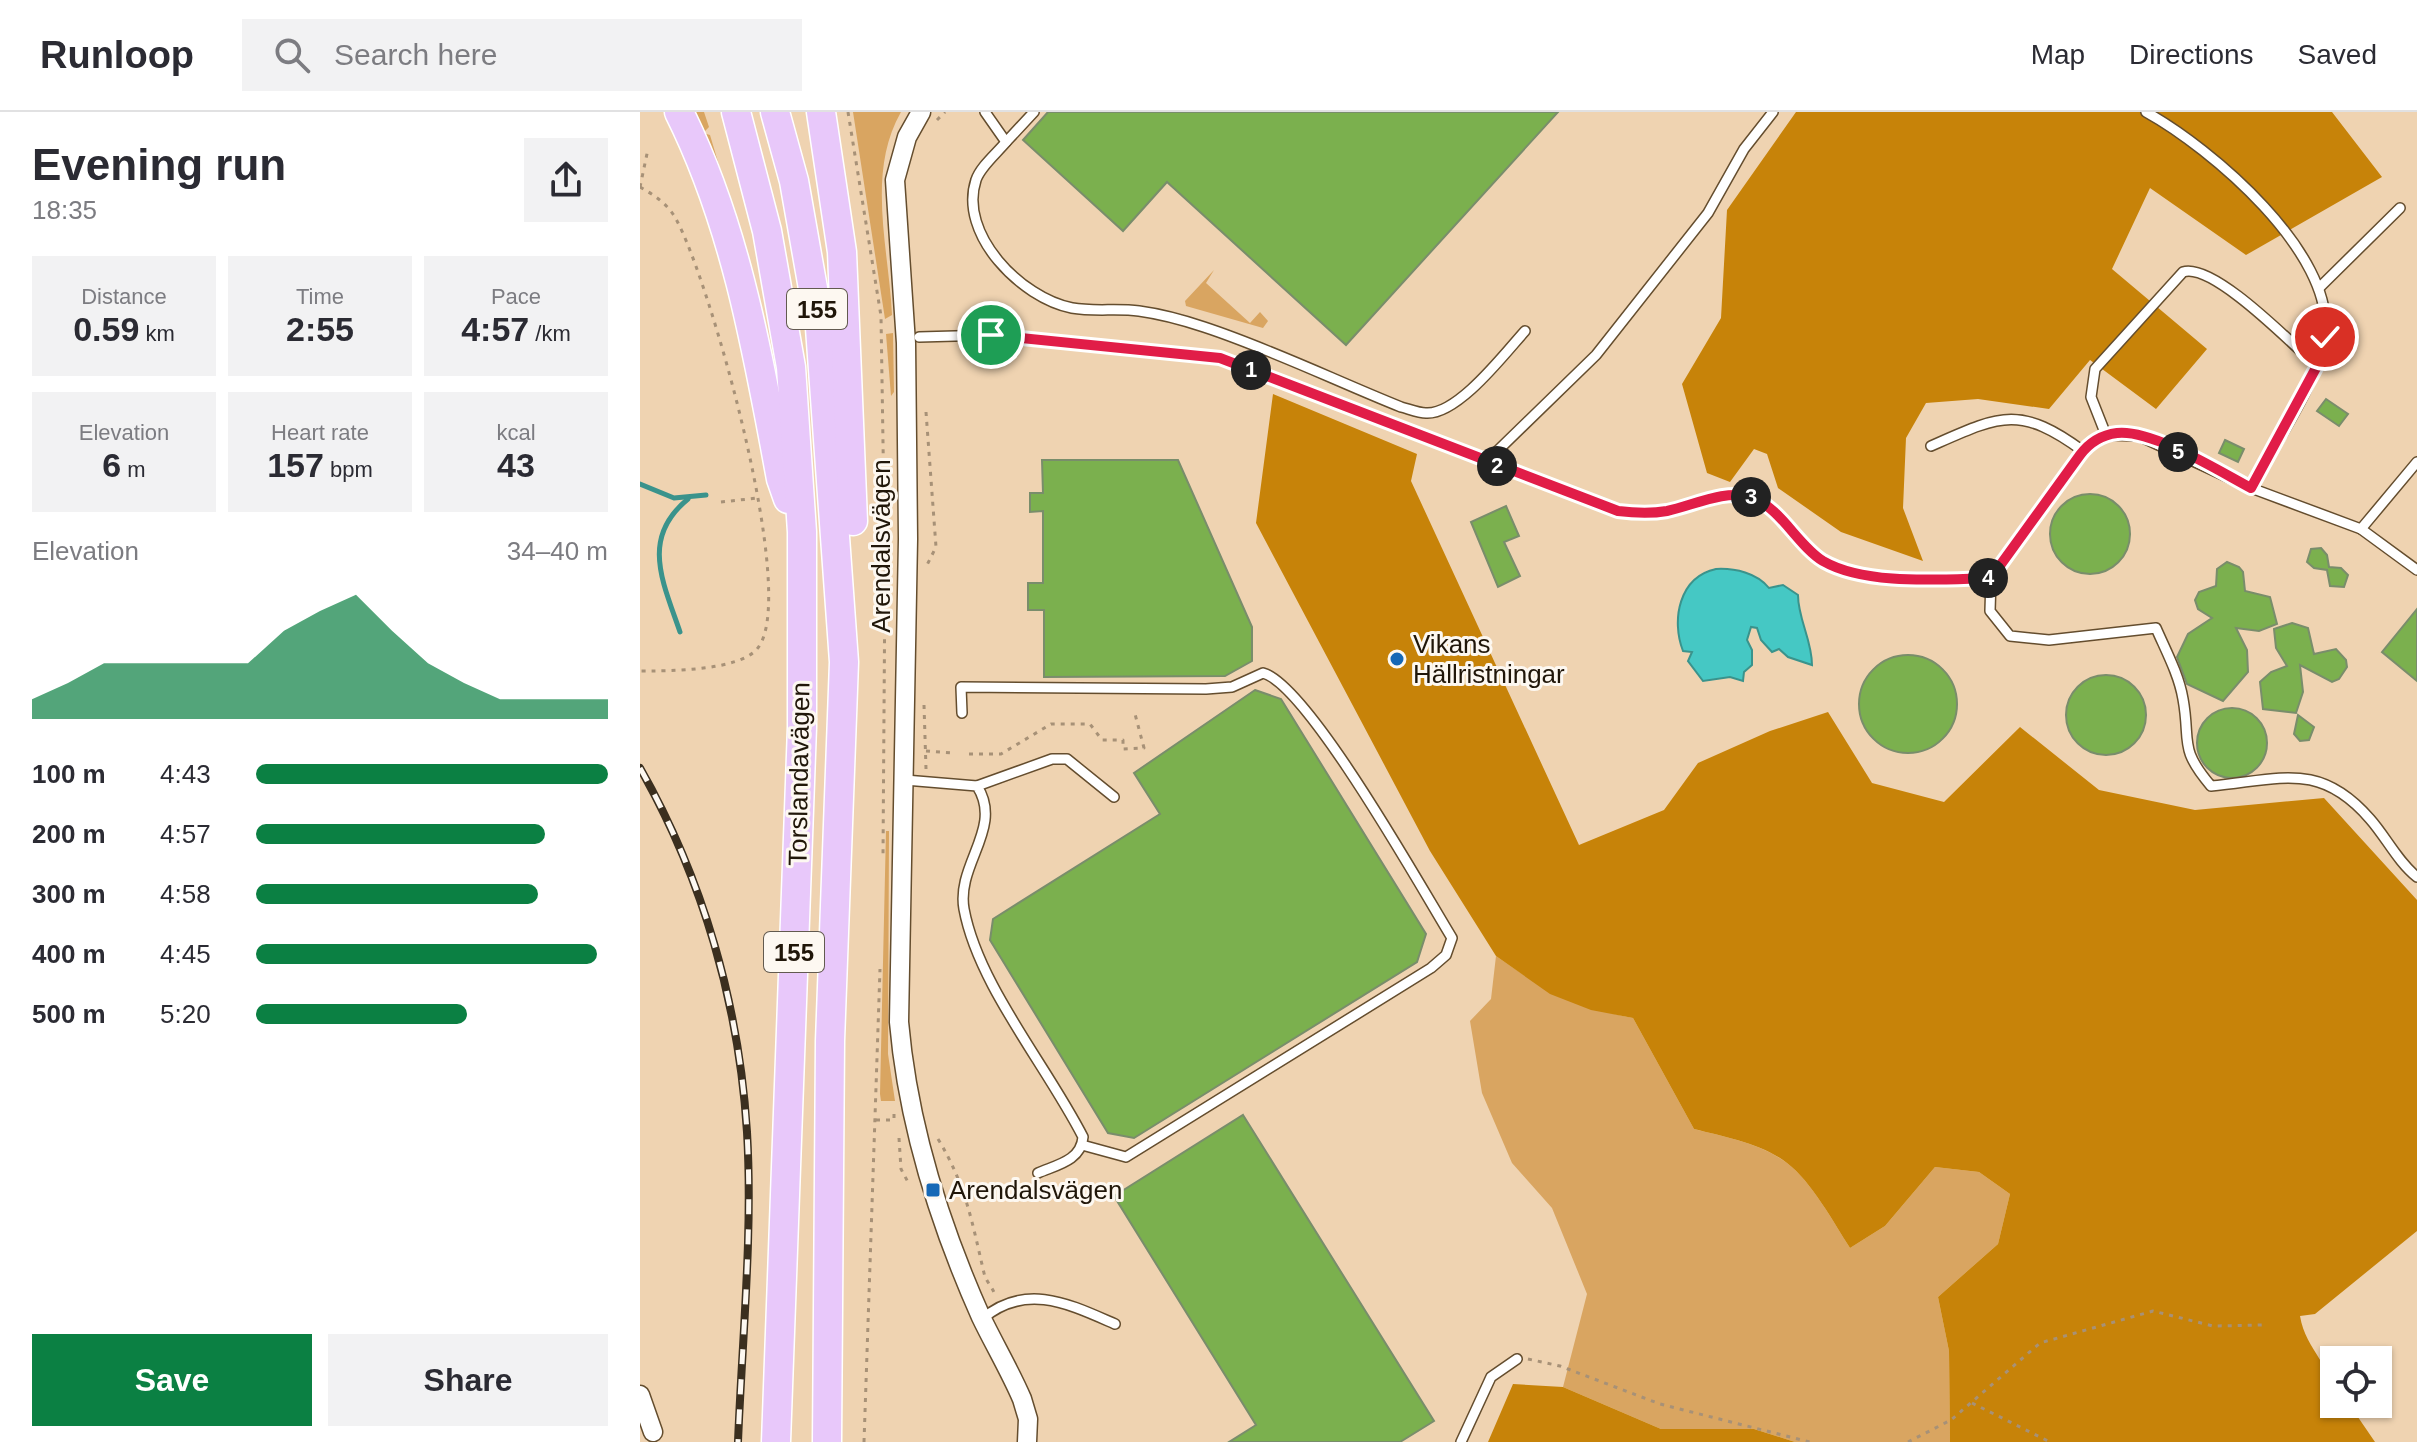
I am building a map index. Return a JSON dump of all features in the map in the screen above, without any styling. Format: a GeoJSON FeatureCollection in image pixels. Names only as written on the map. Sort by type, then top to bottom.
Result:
{"type":"FeatureCollection","features":[{"type":"Feature","properties":{"kind":"main road"},"geometry":{"type":"LineString","coordinates":[[679,112],[716,201],[758,354],[781,479],[802,532]]}},
{"type":"Feature","properties":{"kind":"main road","name":"Torslandavägen"},"geometry":{"type":"LineString","coordinates":[[736,112],[767,231],[791,367],[802,532],[802,727],[776,1442]]}},
{"type":"Feature","properties":{"kind":"main road","name":"Torslandavägen"},"geometry":{"type":"LineString","coordinates":[[775,112],[794,181],[820,328],[844,662],[830,1041],[827,1442]]}},
{"type":"Feature","properties":{"kind":"main road"},"geometry":{"type":"LineString","coordinates":[[821,112],[842,252],[849,376],[853,626],[844,662]]}},
{"type":"Feature","properties":{"kind":"street","name":"Arendalsvägen"},"geometry":{"type":"LineString","coordinates":[[921,112],[907,137],[895,180],[906,343],[905,780],[899,970],[903,1068],[933,1190],[982,1319],[1022,1399],[1028,1419],[1027,1442]]}},
{"type":"Feature","properties":{"kind":"street"},"geometry":{"type":"LineString","coordinates":[[640,1395],[654,1437]]}},
{"type":"Feature","properties":{"kind":"lane"},"geometry":{"type":"LineString","coordinates":[[985,112],[1006,142]]}},
{"type":"Feature","properties":{"kind":"lane"},"geometry":{"type":"LineString","coordinates":[[1034,112],[976,177],[973,198],[981,236],[1021,281],[1039,294],[1072,308],[1140,311],[1208,328],[1401,407],[1428,414],[1445,409],[1463,397],[1525,331]]}},
{"type":"Feature","properties":{"kind":"lane"},"geometry":{"type":"LineString","coordinates":[[1486,462],[1596,355],[1708,213],[1752,137],[1773,112]]}},
{"type":"Feature","properties":{"kind":"lane"},"geometry":{"type":"LineString","coordinates":[[2146,112],[2169,125],[2229,170],[2305,259],[2320,287],[2326,318],[2317,366],[2251,488]]}},
{"type":"Feature","properties":{"kind":"lane"},"geometry":{"type":"LineString","coordinates":[[2320,287],[2400,208]]}},
{"type":"Feature","properties":{"kind":"lane"},"geometry":{"type":"LineString","coordinates":[[2106,435],[2091,397],[2095,369],[2183,272],[2197,270],[2222,283],[2317,366]]}},
{"type":"Feature","properties":{"kind":"lane"},"geometry":{"type":"LineString","coordinates":[[919,337],[991,335],[1220,358],[1618,511],[1662,512],[1725,497],[1750,497],[1763,504],[1823,561],[1846,570],[1891,577],[1991,578]]}},
{"type":"Feature","properties":{"kind":"lane"},"geometry":{"type":"LineString","coordinates":[[1931,446],[1981,424],[2016,419],[2046,426],[2083,451]]}},
{"type":"Feature","properties":{"kind":"lane"},"geometry":{"type":"LineString","coordinates":[[2417,570],[2361,529],[2251,488],[2139,436],[2106,435],[2083,451],[1991,578],[1990,611],[2010,636],[2049,640],[2156,628],[2183,699],[2184,731],[2192,764],[2211,786],[2295,775],[2337,788],[2370,818],[2417,877]]}},
{"type":"Feature","properties":{"kind":"lane"},"geometry":{"type":"LineString","coordinates":[[2361,529],[2417,462]]}},
{"type":"Feature","properties":{"kind":"lane"},"geometry":{"type":"LineString","coordinates":[[962,713],[961,687],[1206,689],[1232,687],[1263,673],[1273,675],[1288,688],[1325,735],[1452,938],[1446,955],[1431,968],[1126,1157],[1082,1145]]}},
{"type":"Feature","properties":{"kind":"lane"},"geometry":{"type":"LineString","coordinates":[[905,780],[977,786],[1052,759],[1067,759],[1114,797]]}},
{"type":"Feature","properties":{"kind":"lane"},"geometry":{"type":"LineString","coordinates":[[977,786],[985,799],[988,814],[965,882],[963,906],[975,947],[1083,1137],[1082,1145],[1073,1158],[1038,1173]]}},
{"type":"Feature","properties":{"kind":"lane"},"geometry":{"type":"LineString","coordinates":[[982,1319],[999,1304],[1035,1298],[1071,1305],[1115,1324]]}},
{"type":"Feature","properties":{"kind":"lane"},"geometry":{"type":"LineString","coordinates":[[1461,1442],[1491,1377],[1517,1359]]}},
{"type":"Feature","properties":{"kind":"path"},"geometry":{"type":"LineString","coordinates":[[848,112],[881,316],[885,540],[883,857]]}},
{"type":"Feature","properties":{"kind":"path"},"geometry":{"type":"LineString","coordinates":[[640,671],[738,662],[757,649],[767,630],[769,609],[758,498],[745,426],[696,270],[675,218],[658,197],[640,187],[648,149]]}},
{"type":"Feature","properties":{"kind":"path"},"geometry":{"type":"LineString","coordinates":[[721,502],[758,498]]}},
{"type":"Feature","properties":{"kind":"path"},"geometry":{"type":"LineString","coordinates":[[969,754],[1001,754],[1051,724],[1090,724],[1102,740],[1123,740],[1123,749],[1144,748],[1135,714]]}},
{"type":"Feature","properties":{"kind":"path"},"geometry":{"type":"LineString","coordinates":[[926,751],[954,753]]}},
{"type":"Feature","properties":{"kind":"path"},"geometry":{"type":"LineString","coordinates":[[864,1442],[881,967]]}},
{"type":"Feature","properties":{"kind":"path"},"geometry":{"type":"LineString","coordinates":[[899,1132],[901,1169],[909,1184]]}},
{"type":"Feature","properties":{"kind":"path"},"geometry":{"type":"LineString","coordinates":[[950,1183],[960,1180]]}},
{"type":"Feature","properties":{"kind":"path"},"geometry":{"type":"LineString","coordinates":[[1908,1442],[1951,1420],[2040,1343],[2104,1322],[2153,1311],[2213,1326],[2264,1325]]}},
{"type":"Feature","properties":{"kind":"path"},"geometry":{"type":"LineString","coordinates":[[1517,1359],[1560,1366],[1660,1404],[1810,1442]]}},
{"type":"Feature","properties":{"kind":"path"},"geometry":{"type":"LineString","coordinates":[[1972,1403],[2050,1442]]}},
{"type":"Feature","properties":{"kind":"shaded area"},"geometry":{"type":"Polygon","coordinates":[[[692,112],[704,112],[709,127],[703,133],[710,135],[729,199],[692,112]]]}},
{"type":"Feature","properties":{"kind":"shaded area"},"geometry":{"type":"Polygon","coordinates":[[[853,112],[901,112],[884,160],[882,212],[892,315],[885,319],[853,112]]]}},
{"type":"Feature","properties":{"kind":"shaded area"},"geometry":{"type":"Polygon","coordinates":[[[1796,112],[2332,112],[2382,177],[2246,255],[2150,188],[2112,269],[2207,349],[2156,409],[2090,360],[2049,409],[1978,399],[1926,403],[1906,438],[1903,508],[1923,561],[1841,532],[1778,488],[1767,454],[1754,449],[1730,482],[1707,473],[1682,384],[1721,318],[1727,210],[1796,112]]]}},
{"type":"Feature","properties":{"kind":"shaded area"},"geometry":{"type":"Polygon","coordinates":[[[1214,270],[1206,283],[1250,323],[1260,312],[1268,321],[1263,328],[1186,306],[1185,301],[1214,270]]]}},
{"type":"Feature","properties":{"kind":"shaded area"},"geometry":{"type":"Polygon","coordinates":[[[893,333],[894,392],[891,396],[886,334],[893,333]]]}},
{"type":"Feature","properties":{"kind":"shaded area"},"geometry":{"type":"Polygon","coordinates":[[[1273,394],[1417,454],[1411,481],[1579,845],[1664,810],[1698,763],[1770,731],[1828,712],[1872,783],[1944,802],[2020,727],[2099,790],[2195,810],[2324,798],[2417,900],[2417,1231],[2315,1314],[2300,1316],[2320,1359],[2320,1418],[2359,1418],[2375,1442],[1950,1442],[1949,1351],[1938,1297],[1998,1244],[2010,1194],[1979,1172],[1935,1167],[1885,1226],[1850,1248],[1813,1191],[1787,1163],[1754,1146],[1694,1129],[1633,1018],[1591,1010],[1550,994],[1496,956],[1430,851],[1256,523],[1273,394]]]}},
{"type":"Feature","properties":{"kind":"shaded area"},"geometry":{"type":"Polygon","coordinates":[[[886,831],[889,831],[888,1054],[895,1101],[881,1101],[880,1094],[886,831]]]}},
{"type":"Feature","properties":{"kind":"shaded area"},"geometry":{"type":"Polygon","coordinates":[[[1496,956],[1560,996],[1633,1018],[1694,1129],[1754,1146],[1787,1163],[1813,1191],[1850,1248],[1885,1226],[1935,1167],[1979,1172],[2010,1194],[1998,1244],[1938,1297],[1949,1351],[1950,1442],[1795,1442],[1754,1429],[1661,1429],[1563,1387],[1587,1294],[1552,1208],[1512,1163],[1482,1093],[1470,1021],[1491,999],[1496,956]]]}},
{"type":"Feature","properties":{"kind":"shaded area"},"geometry":{"type":"Polygon","coordinates":[[[1513,1384],[1563,1387],[1661,1429],[1754,1429],[1795,1442],[1488,1442],[1513,1384]]]}},
{"type":"Feature","properties":{"kind":"water"},"geometry":{"type":"Polygon","coordinates":[[[1716,569],[1745,572],[1769,588],[1783,585],[1798,595],[1812,665],[1788,657],[1779,649],[1772,652],[1761,640],[1757,628],[1751,627],[1747,640],[1752,650],[1752,665],[1744,672],[1743,681],[1730,677],[1703,681],[1688,661],[1692,652],[1683,651],[1678,614],[1686,590],[1703,574],[1716,569]]]}},
{"type":"Feature","properties":{"kind":"building"},"geometry":{"type":"Polygon","coordinates":[[[1048,112],[1558,112],[1346,345],[1167,182],[1123,231],[1023,140],[1048,112]]]}},
{"type":"Feature","properties":{"kind":"building"},"geometry":{"type":"Polygon","coordinates":[[[2326,399],[2348,414],[2339,426],[2317,411],[2326,399]]]}},
{"type":"Feature","properties":{"kind":"building"},"geometry":{"type":"Polygon","coordinates":[[[2225,440],[2244,449],[2238,462],[2219,453],[2225,440]]]}},
{"type":"Feature","properties":{"kind":"building"},"geometry":{"type":"Polygon","coordinates":[[[1042,460],[1178,460],[1252,627],[1252,661],[1225,676],[1044,677],[1044,610],[1028,610],[1028,583],[1043,583],[1043,511],[1030,512],[1030,493],[1043,493],[1042,460]]]}},
{"type":"Feature","properties":{"kind":"building"},"geometry":{"type":"Polygon","coordinates":[[[2090,494],[2105,497],[2118,506],[2127,519],[2130,534],[2127,549],[2118,562],[2105,571],[2090,574],[2075,571],[2062,562],[2053,549],[2050,534],[2053,519],[2062,506],[2075,497],[2090,494]]]}},
{"type":"Feature","properties":{"kind":"building"},"geometry":{"type":"Polygon","coordinates":[[[1506,506],[1519,536],[1504,542],[1520,576],[1498,587],[1471,522],[1506,506]]]}},
{"type":"Feature","properties":{"kind":"building"},"geometry":{"type":"Polygon","coordinates":[[[2321,548],[2327,555],[2329,567],[2341,568],[2348,575],[2344,587],[2330,586],[2327,570],[2314,568],[2307,562],[2311,549],[2321,548]]]}},
{"type":"Feature","properties":{"kind":"building"},"geometry":{"type":"Polygon","coordinates":[[[2227,562],[2243,572],[2245,591],[2270,597],[2277,624],[2259,631],[2236,628],[2247,650],[2248,672],[2223,701],[2187,684],[2177,657],[2188,634],[2212,618],[2198,609],[2195,600],[2199,592],[2216,586],[2217,569],[2227,562]]]}},
{"type":"Feature","properties":{"kind":"building"},"geometry":{"type":"Polygon","coordinates":[[[2417,609],[2417,681],[2382,652],[2417,609]]]}},
{"type":"Feature","properties":{"kind":"building"},"geometry":{"type":"Polygon","coordinates":[[[2292,623],[2308,628],[2314,654],[2336,649],[2346,660],[2347,667],[2339,679],[2332,682],[2300,665],[2303,692],[2296,713],[2263,709],[2260,682],[2271,672],[2287,666],[2276,648],[2274,629],[2292,623]]]}},
{"type":"Feature","properties":{"kind":"building"},"geometry":{"type":"Polygon","coordinates":[[[1908,655],[1927,658],[1943,669],[1954,685],[1957,704],[1954,723],[1943,739],[1927,750],[1908,753],[1889,750],[1873,739],[1862,723],[1859,704],[1862,685],[1873,669],[1889,658],[1908,655]]]}},
{"type":"Feature","properties":{"kind":"building"},"geometry":{"type":"Polygon","coordinates":[[[2106,675],[2121,678],[2134,687],[2143,700],[2146,715],[2143,730],[2134,743],[2121,752],[2106,755],[2091,752],[2078,743],[2069,730],[2066,715],[2069,700],[2078,687],[2091,678],[2106,675]]]}},
{"type":"Feature","properties":{"kind":"building"},"geometry":{"type":"Polygon","coordinates":[[[1255,690],[1281,699],[1426,934],[1417,962],[1134,1138],[1108,1133],[990,940],[993,919],[1160,814],[1134,773],[1255,690]]]}},
{"type":"Feature","properties":{"kind":"building"},"geometry":{"type":"Polygon","coordinates":[[[2232,708],[2257,718],[2267,743],[2257,768],[2232,778],[2207,768],[2197,743],[2207,718],[2232,708]]]}},
{"type":"Feature","properties":{"kind":"building"},"geometry":{"type":"Polygon","coordinates":[[[2298,715],[2314,727],[2309,740],[2300,741],[2294,734],[2298,715]]]}},
{"type":"Feature","properties":{"kind":"building"},"geometry":{"type":"Polygon","coordinates":[[[1243,1115],[1434,1421],[1400,1442],[1229,1442],[1256,1425],[1114,1196],[1243,1115]]]}},
{"type":"Feature","properties":{"kind":"waterway"},"geometry":{"type":"LineString","coordinates":[[640,484],[674,498],[706,495]]}},
{"type":"Feature","properties":{"kind":"waterway"},"geometry":{"type":"LineString","coordinates":[[680,632],[662,578],[660,545],[664,529],[673,514],[688,499]]}},
{"type":"Feature","properties":{"kind":"railway"},"geometry":{"type":"LineString","coordinates":[[640,768],[682,854],[714,944],[736,1037],[743,1084],[749,1209],[738,1442]]}},
{"type":"Feature","properties":{"kind":"place","name":"Vikans Hällristningar"},"geometry":{"type":"Point","coordinates":[1397,659]}},
{"type":"Feature","properties":{"kind":"place","name":"Arendalsvägen"},"geometry":{"type":"Point","coordinates":[933,1190]}},
{"type":"Feature","properties":{"kind":"route"},"geometry":{"type":"LineString","coordinates":[[991,335],[1220,358],[1618,511],[1662,512],[1736,495],[1750,497],[1763,504],[1823,561],[1846,570],[1928,579],[1991,578],[2088,445],[2106,435],[2129,433],[2139,436],[2212,467],[2251,488],[2317,366],[2325,337]]}}]}
